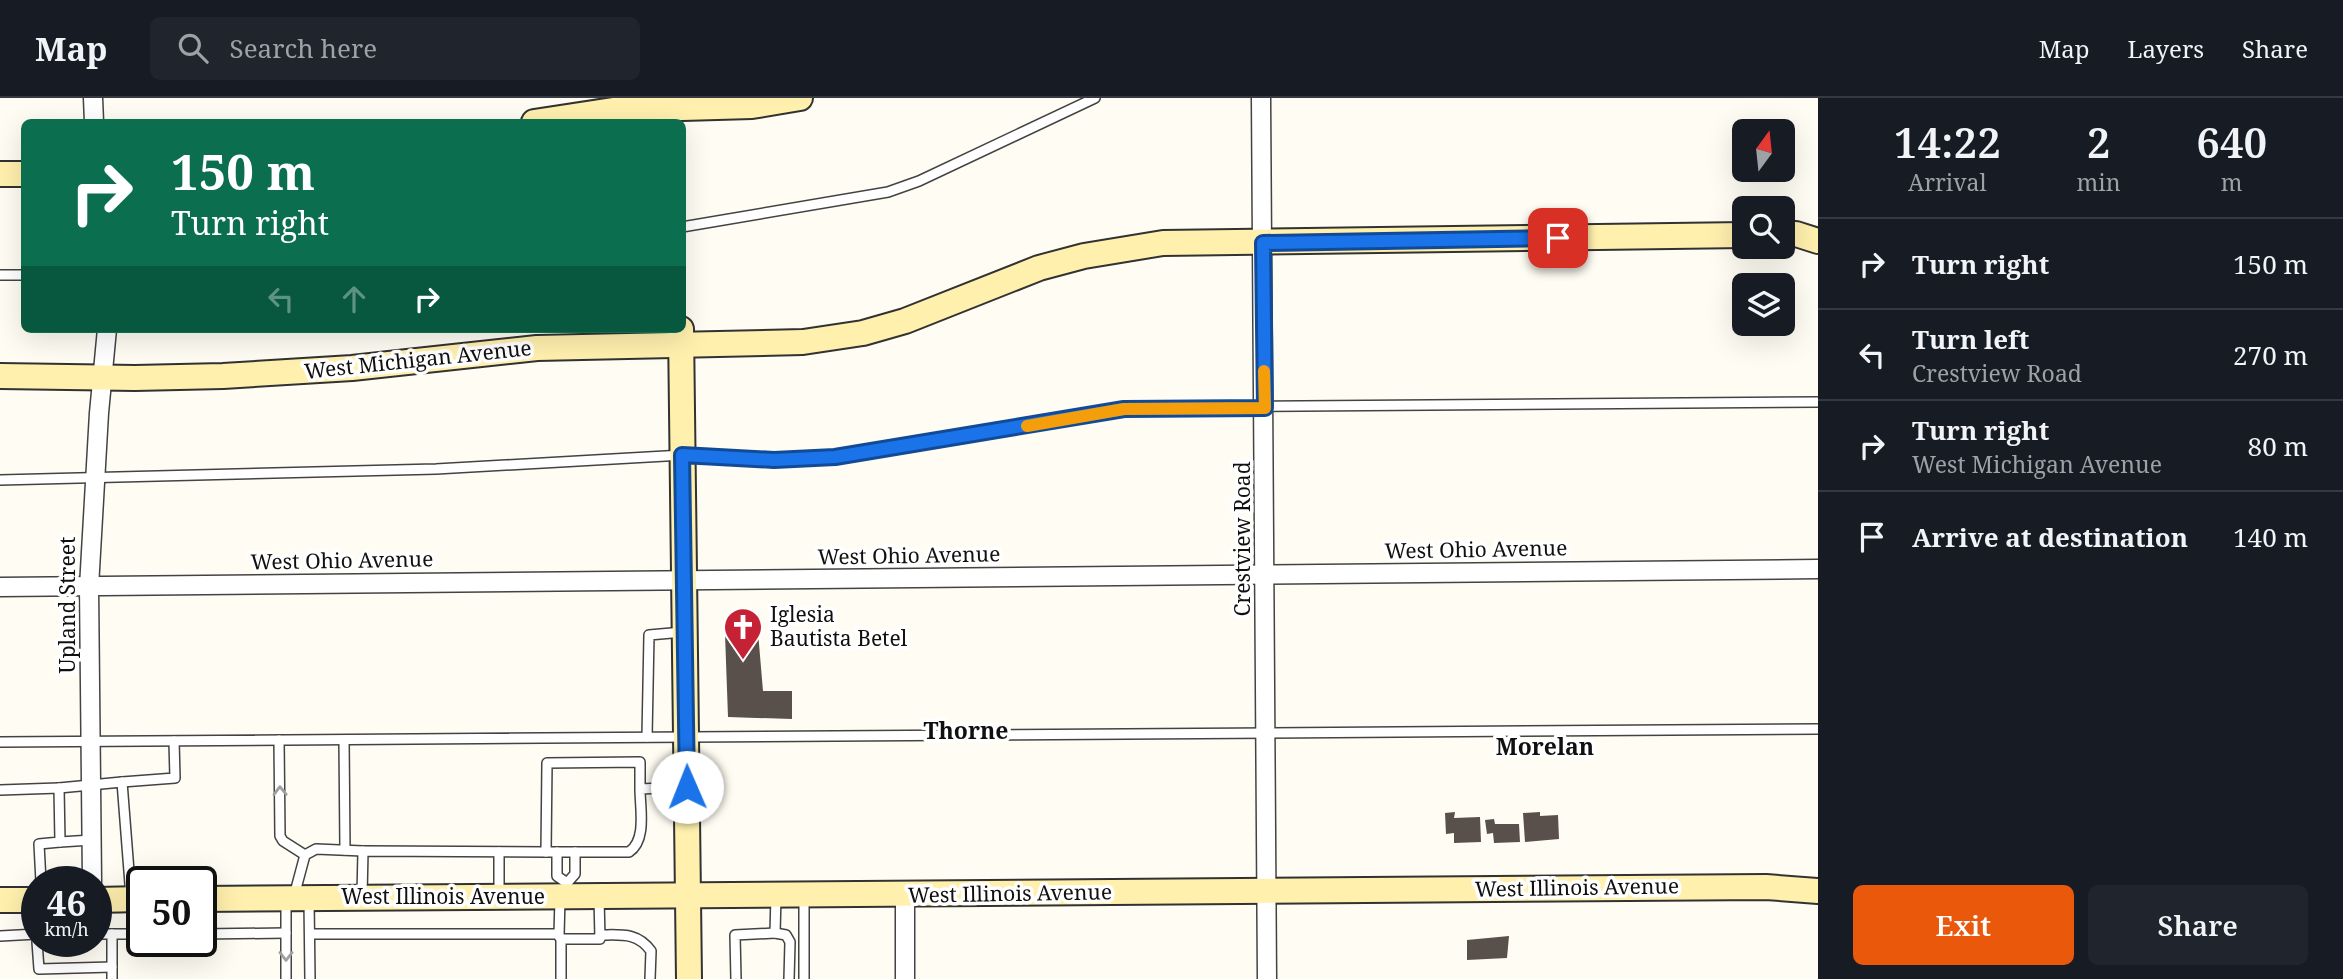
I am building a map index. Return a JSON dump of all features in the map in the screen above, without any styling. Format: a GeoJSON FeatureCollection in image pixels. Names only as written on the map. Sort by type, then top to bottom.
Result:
{"type":"FeatureCollection","features":[{"type":"Feature","properties":{"kind":"main road"},"geometry":{"type":"LineString","coordinates":[[554,119],[613,110],[752,106],[800,98]]}},
{"type":"Feature","properties":{"kind":"main road"},"geometry":{"type":"LineString","coordinates":[[0,173],[21,174]]}},
{"type":"Feature","properties":{"kind":"main road"},"geometry":{"type":"LineString","coordinates":[[1795,234],[1818,241]]}},
{"type":"Feature","properties":{"kind":"main road","name":"West Michigan Avenue"},"geometry":{"type":"LineString","coordinates":[[0,376],[135,378],[267,374],[681,337],[750,345],[803,342],[863,333],[932,312],[1017,275],[1084,256],[1163,243],[1732,235]]}},
{"type":"Feature","properties":{"kind":"main road"},"geometry":{"type":"LineString","coordinates":[[681,337],[689,979]]}},
{"type":"Feature","properties":{"kind":"main road","name":"West Illinois Avenue"},"geometry":{"type":"LineString","coordinates":[[217,899],[499,897],[565,892],[599,896],[688,896],[1766,887],[1818,891]]}},
{"type":"Feature","properties":{"kind":"main road"},"geometry":{"type":"LineString","coordinates":[[0,900],[21,900]]}},
{"type":"Feature","properties":{"kind":"street"},"geometry":{"type":"LineString","coordinates":[[93,98],[94,119]]}},
{"type":"Feature","properties":{"kind":"street","name":"Crestview Road"},"geometry":{"type":"LineString","coordinates":[[1261,98],[1267,979]]}},
{"type":"Feature","properties":{"kind":"street","name":"Upland Street"},"geometry":{"type":"LineString","coordinates":[[92,866],[89,586],[94,479],[107,333]]}},
{"type":"Feature","properties":{"kind":"street","name":"West Ohio Avenue"},"geometry":{"type":"LineString","coordinates":[[0,587],[1818,569]]}},
{"type":"Feature","properties":{"kind":"street"},"geometry":{"type":"LineString","coordinates":[[905,895],[905,979]]}},
{"type":"Feature","properties":{"kind":"lane"},"geometry":{"type":"LineString","coordinates":[[686,226],[888,192],[919,181],[1095,98]]}},
{"type":"Feature","properties":{"kind":"lane"},"geometry":{"type":"LineString","coordinates":[[0,275],[21,275]]}},
{"type":"Feature","properties":{"kind":"lane"},"geometry":{"type":"LineString","coordinates":[[0,480],[436,469],[682,455],[774,460],[835,457],[1124,409],[1818,401]]}},
{"type":"Feature","properties":{"kind":"lane"},"geometry":{"type":"LineString","coordinates":[[647,737],[649,635],[684,632]]}},
{"type":"Feature","properties":{"kind":"lane"},"geometry":{"type":"LineString","coordinates":[[0,742],[1818,729]]}},
{"type":"Feature","properties":{"kind":"lane"},"geometry":{"type":"LineString","coordinates":[[279,740],[280,836],[283,841],[305,855]]}},
{"type":"Feature","properties":{"kind":"lane"},"geometry":{"type":"LineString","coordinates":[[344,740],[345,850]]}},
{"type":"Feature","properties":{"kind":"lane"},"geometry":{"type":"LineString","coordinates":[[0,790],[174,779],[174,741]]}},
{"type":"Feature","properties":{"kind":"lane"},"geometry":{"type":"LineString","coordinates":[[286,979],[286,933],[305,855],[316,849],[363,851],[499,852],[546,852],[557,852],[575,852],[629,852],[634,849],[640,833],[640,762],[547,764],[546,852]]}},
{"type":"Feature","properties":{"kind":"lane"},"geometry":{"type":"LineString","coordinates":[[122,782],[132,866]]}},
{"type":"Feature","properties":{"kind":"lane"},"geometry":{"type":"LineString","coordinates":[[640,789],[687,787]]}},
{"type":"Feature","properties":{"kind":"lane"},"geometry":{"type":"LineString","coordinates":[[59,788],[60,842]]}},
{"type":"Feature","properties":{"kind":"lane"},"geometry":{"type":"LineString","coordinates":[[40,866],[39,844],[92,840]]}},
{"type":"Feature","properties":{"kind":"lane"},"geometry":{"type":"LineString","coordinates":[[362,898],[363,851]]}},
{"type":"Feature","properties":{"kind":"lane"},"geometry":{"type":"LineString","coordinates":[[499,852],[499,897]]}},
{"type":"Feature","properties":{"kind":"lane"},"geometry":{"type":"LineString","coordinates":[[557,852],[557,876],[565,892]]}},
{"type":"Feature","properties":{"kind":"lane"},"geometry":{"type":"LineString","coordinates":[[561,979],[560,937],[565,892],[575,874],[575,852]]}},
{"type":"Feature","properties":{"kind":"lane"},"geometry":{"type":"LineString","coordinates":[[775,933],[776,895]]}},
{"type":"Feature","properties":{"kind":"lane"},"geometry":{"type":"LineString","coordinates":[[804,895],[804,979]]}},
{"type":"Feature","properties":{"kind":"lane"},"geometry":{"type":"LineString","coordinates":[[310,934],[600,939],[599,896]]}},
{"type":"Feature","properties":{"kind":"lane"},"geometry":{"type":"LineString","coordinates":[[296,898],[310,934],[310,979]]}},
{"type":"Feature","properties":{"kind":"lane"},"geometry":{"type":"LineString","coordinates":[[217,934],[286,933]]}},
{"type":"Feature","properties":{"kind":"lane"},"geometry":{"type":"LineString","coordinates":[[736,979],[735,935],[775,933],[786,935],[790,942],[789,979]]}},
{"type":"Feature","properties":{"kind":"lane"},"geometry":{"type":"LineString","coordinates":[[112,934],[126,934]]}},
{"type":"Feature","properties":{"kind":"lane"},"geometry":{"type":"LineString","coordinates":[[0,936],[21,935]]}},
{"type":"Feature","properties":{"kind":"lane"},"geometry":{"type":"LineString","coordinates":[[600,935],[632,935],[640,939],[651,951],[650,979]]}},
{"type":"Feature","properties":{"kind":"lane"},"geometry":{"type":"LineString","coordinates":[[112,957],[112,979]]}},
{"type":"Feature","properties":{"kind":"lane"},"geometry":{"type":"LineString","coordinates":[[39,974],[112,967]]}},
{"type":"Feature","properties":{"kind":"building","name":"Iglesia Bautista Betel"},"geometry":{"type":"Polygon","coordinates":[[[758,632],[763,691],[792,691],[792,719],[728,717],[725,634],[758,632]]]}},
{"type":"Feature","properties":{"kind":"building"},"geometry":{"type":"Polygon","coordinates":[[[1455,812],[1454,818],[1480,817],[1481,842],[1454,843],[1454,833],[1446,834],[1445,813],[1455,812]]]}},
{"type":"Feature","properties":{"kind":"building"},"geometry":{"type":"Polygon","coordinates":[[[1540,812],[1540,816],[1558,815],[1559,839],[1525,842],[1523,813],[1540,812]]]}},
{"type":"Feature","properties":{"kind":"building"},"geometry":{"type":"Polygon","coordinates":[[[1494,819],[1495,824],[1519,824],[1520,842],[1494,843],[1493,833],[1487,834],[1485,820],[1494,819]]]}},
{"type":"Feature","properties":{"kind":"building"},"geometry":{"type":"Polygon","coordinates":[[[1509,936],[1507,958],[1467,960],[1467,940],[1509,936]]]}},
{"type":"Feature","properties":{"kind":"slow traffic"},"geometry":{"type":"LineString","coordinates":[[1027,426],[1124,409],[1265,408],[1264,371]]}},
{"type":"Feature","properties":{"kind":"place","name":"Iglesia Bautista Betel"},"geometry":{"type":"Point","coordinates":[743,661]}},
{"type":"Feature","properties":{"kind":"district","name":"Thorne"},"geometry":{"type":"Point","coordinates":[966,731]}},
{"type":"Feature","properties":{"kind":"district","name":"Morelan"},"geometry":{"type":"Point","coordinates":[1545,747]}},
{"type":"Feature","properties":{"kind":"route"},"geometry":{"type":"LineString","coordinates":[[687,787],[682,455],[774,460],[835,457],[1124,409],[1265,408],[1263,243],[1558,238]]}}]}
